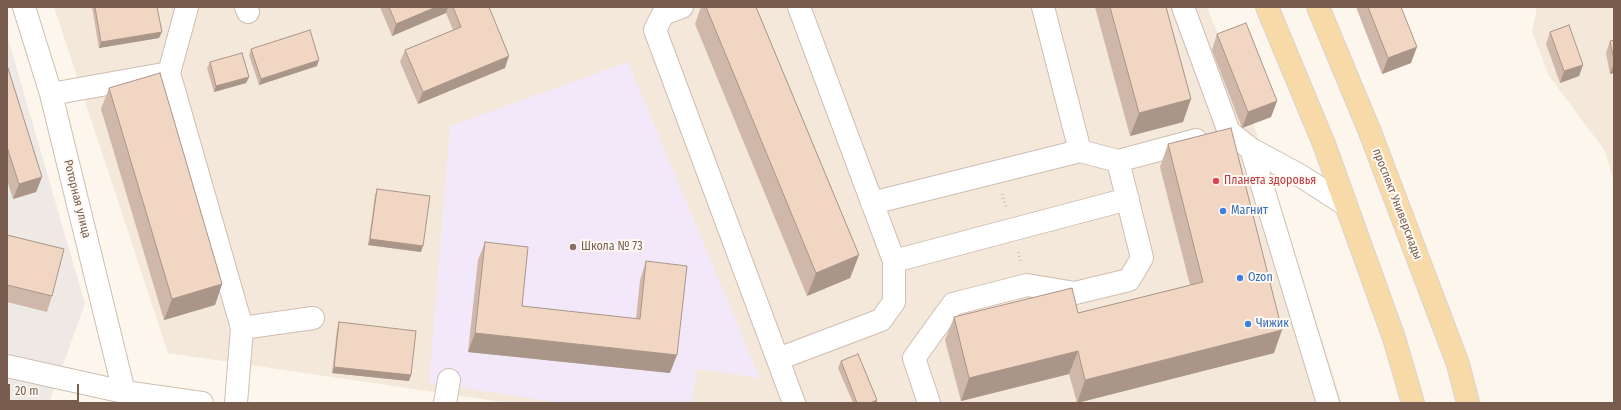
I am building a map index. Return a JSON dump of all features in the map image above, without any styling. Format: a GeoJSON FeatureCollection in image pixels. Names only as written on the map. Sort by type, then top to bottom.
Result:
{"type":"FeatureCollection","features":[{"type":"Feature","properties":{"kind":"main road"},"geometry":{"type":"LineString","coordinates":[[1267,7],[1324,144],[1394,338],[1413,403]]}},
{"type":"Feature","properties":{"kind":"main road","name":"проспект Универсиады"},"geometry":{"type":"LineString","coordinates":[[1318,7],[1373,140],[1458,364],[1468,403]]}},
{"type":"Feature","properties":{"kind":"street","name":"Роторная улица"},"geometry":{"type":"LineString","coordinates":[[24,7],[51,94],[124,392]]}},
{"type":"Feature","properties":{"kind":"street"},"geometry":{"type":"LineString","coordinates":[[187,7],[169,73],[242,328],[236,403]]}},
{"type":"Feature","properties":{"kind":"street"},"geometry":{"type":"LineString","coordinates":[[682,7],[663,14],[655,30],[794,403]]}},
{"type":"Feature","properties":{"kind":"street"},"geometry":{"type":"LineString","coordinates":[[778,359],[881,320],[894,302],[894,261],[799,7]]}},
{"type":"Feature","properties":{"kind":"street"},"geometry":{"type":"LineString","coordinates":[[1043,7],[1080,151]]}},
{"type":"Feature","properties":{"kind":"street"},"geometry":{"type":"LineString","coordinates":[[1183,7],[1228,132],[1251,150],[1301,176],[1346,205]]}},
{"type":"Feature","properties":{"kind":"street"},"geometry":{"type":"LineString","coordinates":[[51,94],[169,73]]}},
{"type":"Feature","properties":{"kind":"street"},"geometry":{"type":"LineString","coordinates":[[872,203],[1080,151],[1118,161],[1228,132]]}},
{"type":"Feature","properties":{"kind":"street"},"geometry":{"type":"LineString","coordinates":[[1251,150],[1328,403]]}},
{"type":"Feature","properties":{"kind":"street"},"geometry":{"type":"LineString","coordinates":[[928,403],[914,358],[953,304],[1027,285],[1075,293],[1129,280],[1142,258],[1118,161]]}},
{"type":"Feature","properties":{"kind":"street"},"geometry":{"type":"LineString","coordinates":[[894,261],[1128,199]]}},
{"type":"Feature","properties":{"kind":"street"},"geometry":{"type":"LineString","coordinates":[[242,328],[313,318]]}},
{"type":"Feature","properties":{"kind":"street"},"geometry":{"type":"LineString","coordinates":[[7,366],[124,392],[202,403]]}},
{"type":"Feature","properties":{"kind":"street"},"geometry":{"type":"LineString","coordinates":[[445,403],[449,380]]}},
{"type":"Feature","properties":{"kind":"shaded area"},"geometry":{"type":"Polygon","coordinates":[[[54,7],[1207,7],[1253,122],[1342,403],[509,403],[168,353],[54,7]]]}},
{"type":"Feature","properties":{"kind":"shaded area"},"geometry":{"type":"Polygon","coordinates":[[[1537,7],[1614,7],[1614,183],[1605,151],[1549,76],[1532,32],[1537,7]]]}},
{"type":"Feature","properties":{"kind":"shaded area"},"geometry":{"type":"Polygon","coordinates":[[[7,35],[85,304],[49,403],[7,403],[7,35]]]}},
{"type":"Feature","properties":{"kind":"shaded area","name":"Школа № 73"},"geometry":{"type":"Polygon","coordinates":[[[628,62],[760,378],[697,369],[692,403],[562,403],[429,383],[450,126],[628,62]]]}},
{"type":"Feature","properties":{"kind":"building"},"geometry":{"type":"Polygon","coordinates":[[[95,7],[157,7],[162,32],[101,42],[95,7]]]}},
{"type":"Feature","properties":{"kind":"building"},"geometry":{"type":"Polygon","coordinates":[[[389,7],[436,7],[396,24],[389,7]]]}},
{"type":"Feature","properties":{"kind":"building"},"geometry":{"type":"Polygon","coordinates":[[[453,7],[489,7],[509,56],[423,92],[405,50],[461,27],[453,7]]]}},
{"type":"Feature","properties":{"kind":"building"},"geometry":{"type":"Polygon","coordinates":[[[706,7],[756,7],[859,255],[816,273],[706,7]]]}},
{"type":"Feature","properties":{"kind":"building"},"geometry":{"type":"Polygon","coordinates":[[[1110,7],[1166,7],[1191,99],[1139,113],[1110,7]]]}},
{"type":"Feature","properties":{"kind":"building"},"geometry":{"type":"Polygon","coordinates":[[[1368,7],[1401,7],[1417,47],[1388,58],[1368,7]]]}},
{"type":"Feature","properties":{"kind":"building"},"geometry":{"type":"Polygon","coordinates":[[[1246,23],[1277,101],[1248,112],[1217,34],[1246,23]]]}},
{"type":"Feature","properties":{"kind":"building"},"geometry":{"type":"Polygon","coordinates":[[[1569,25],[1583,65],[1564,71],[1550,32],[1569,25]]]}},
{"type":"Feature","properties":{"kind":"building"},"geometry":{"type":"Polygon","coordinates":[[[310,30],[319,60],[261,79],[251,49],[310,30]]]}},
{"type":"Feature","properties":{"kind":"building"},"geometry":{"type":"Polygon","coordinates":[[[1614,40],[1614,60],[1610,41],[1614,40]]]}},
{"type":"Feature","properties":{"kind":"building"},"geometry":{"type":"Polygon","coordinates":[[[242,53],[249,77],[216,86],[210,62],[242,53]]]}},
{"type":"Feature","properties":{"kind":"building"},"geometry":{"type":"Polygon","coordinates":[[[7,65],[42,177],[19,184],[7,147],[7,65]]]}},
{"type":"Feature","properties":{"kind":"building"},"geometry":{"type":"Polygon","coordinates":[[[160,73],[222,284],[172,299],[109,88],[160,73]]]}},
{"type":"Feature","properties":{"kind":"building"},"geometry":{"type":"Polygon","coordinates":[[[1231,128],[1282,330],[1085,380],[1078,351],[969,378],[954,317],[1072,288],[1078,313],[1203,282],[1168,144],[1231,128]]]}},
{"type":"Feature","properties":{"kind":"building"},"geometry":{"type":"Polygon","coordinates":[[[377,189],[430,196],[423,246],[370,239],[377,189]]]}},
{"type":"Feature","properties":{"kind":"building"},"geometry":{"type":"Polygon","coordinates":[[[7,235],[64,249],[52,296],[7,285],[7,235]]]}},
{"type":"Feature","properties":{"kind":"building"},"geometry":{"type":"Polygon","coordinates":[[[485,242],[528,247],[522,306],[640,319],[646,261],[687,266],[677,355],[475,333],[485,242]]]}},
{"type":"Feature","properties":{"kind":"building"},"geometry":{"type":"Polygon","coordinates":[[[339,322],[416,331],[411,375],[334,367],[339,322]]]}},
{"type":"Feature","properties":{"kind":"building"},"geometry":{"type":"Polygon","coordinates":[[[858,354],[877,400],[870,403],[857,403],[841,361],[858,354]]]}},
{"type":"Feature","properties":{"kind":"place","name":"Планета здоровья"},"geometry":{"type":"Point","coordinates":[1216,181]}},
{"type":"Feature","properties":{"kind":"place","name":"Магнит"},"geometry":{"type":"Point","coordinates":[1223,211]}},
{"type":"Feature","properties":{"kind":"place","name":"Школа № 73"},"geometry":{"type":"Point","coordinates":[573,247]}},
{"type":"Feature","properties":{"kind":"place","name":"Ozon"},"geometry":{"type":"Point","coordinates":[1240,278]}},
{"type":"Feature","properties":{"kind":"place","name":"Чижик"},"geometry":{"type":"Point","coordinates":[1248,324]}}]}
